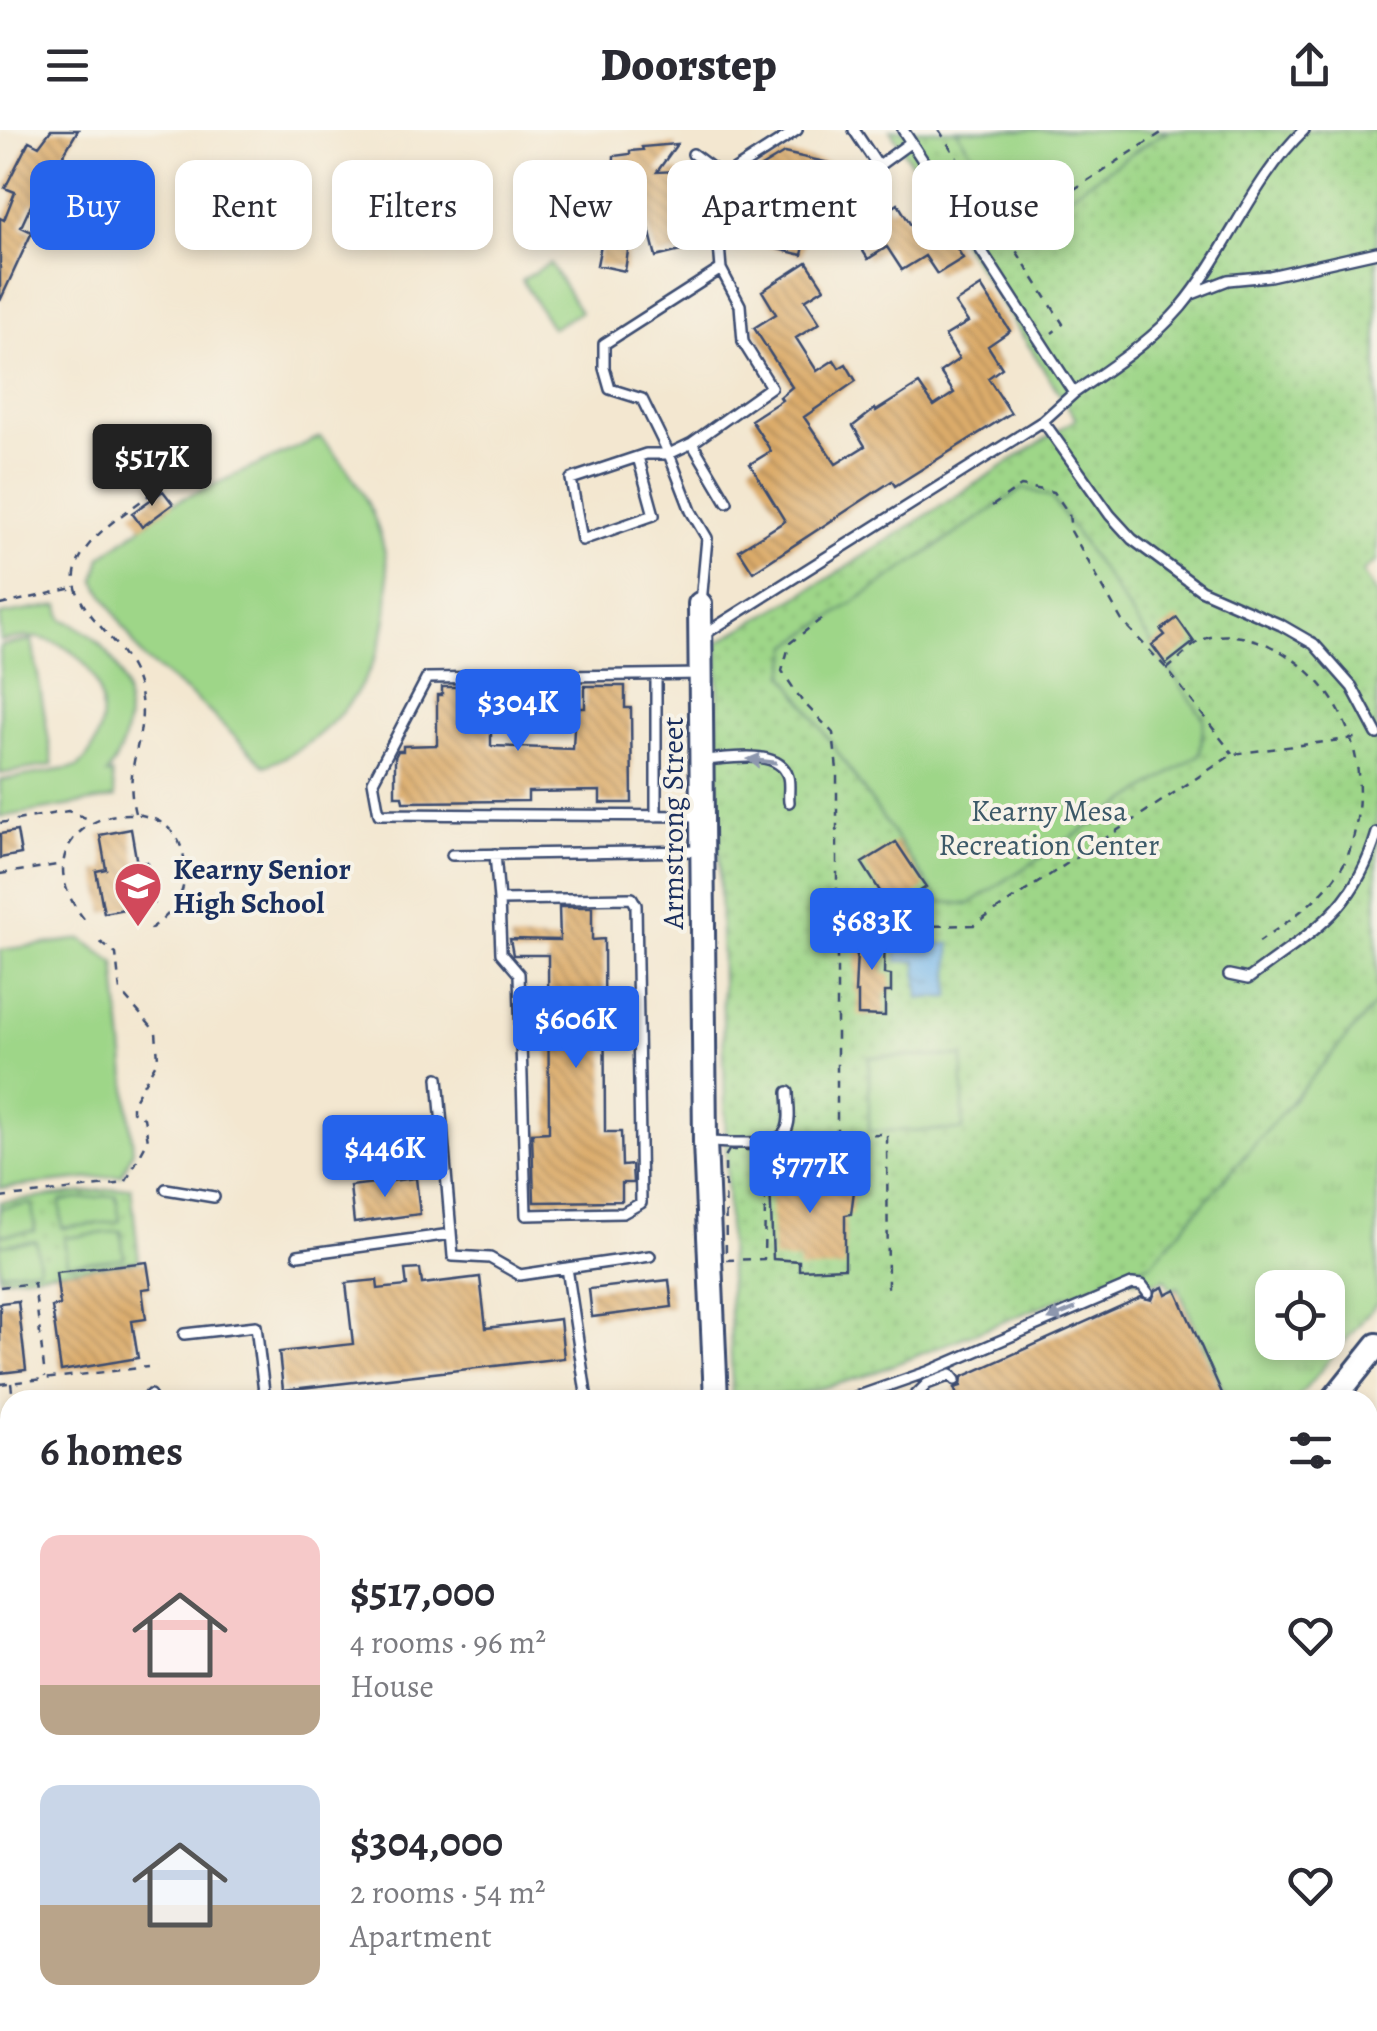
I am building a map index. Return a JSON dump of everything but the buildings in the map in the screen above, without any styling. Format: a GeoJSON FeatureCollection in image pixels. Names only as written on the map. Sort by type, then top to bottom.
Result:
{"type":"FeatureCollection","features":[{"type":"Feature","properties":{"kind":"street","name":"Armstrong Street"},"geometry":{"type":"LineString","coordinates":[[700,604],[706,1142],[716,1390]]}},
{"type":"Feature","properties":{"kind":"street"},"geometry":{"type":"LineString","coordinates":[[1341,1390],[1377,1345]]}},
{"type":"Feature","properties":{"kind":"lane"},"geometry":{"type":"LineString","coordinates":[[750,160],[797,130]]}},
{"type":"Feature","properties":{"kind":"lane"},"geometry":{"type":"LineString","coordinates":[[854,130],[878,166],[911,142]]}},
{"type":"Feature","properties":{"kind":"lane"},"geometry":{"type":"LineString","coordinates":[[903,130],[1074,394]]}},
{"type":"Feature","properties":{"kind":"lane"},"geometry":{"type":"LineString","coordinates":[[701,637],[1043,421],[1157,332],[1190,295],[1273,168],[1304,130]]}},
{"type":"Feature","properties":{"kind":"lane"},"geometry":{"type":"LineString","coordinates":[[693,154],[701,160]]}},
{"type":"Feature","properties":{"kind":"lane"},"geometry":{"type":"LineString","coordinates":[[638,457],[654,515],[582,540],[571,478],[638,457],[668,454],[692,443],[771,387],[742,342],[740,305],[721,269],[719,250]]}},
{"type":"Feature","properties":{"kind":"lane"},"geometry":{"type":"LineString","coordinates":[[1190,295],[1228,280],[1270,276],[1377,252]]}},
{"type":"Feature","properties":{"kind":"lane"},"geometry":{"type":"LineString","coordinates":[[700,604],[708,538],[642,399],[610,389],[604,368],[604,344],[721,269]]}},
{"type":"Feature","properties":{"kind":"lane"},"geometry":{"type":"LineString","coordinates":[[1043,421],[1132,540],[1201,590],[1314,644],[1352,686],[1377,734]]}},
{"type":"Feature","properties":{"kind":"lane"},"geometry":{"type":"LineString","coordinates":[[692,443],[727,502]]}},
{"type":"Feature","properties":{"kind":"lane"},"geometry":{"type":"LineString","coordinates":[[656,674],[656,816]]}},
{"type":"Feature","properties":{"kind":"lane"},"geometry":{"type":"LineString","coordinates":[[701,674],[428,678],[373,781],[379,814],[703,816]]}},
{"type":"Feature","properties":{"kind":"lane"},"geometry":{"type":"LineString","coordinates":[[702,760],[761,758],[779,763],[788,775],[788,802]]}},
{"type":"Feature","properties":{"kind":"lane"},"geometry":{"type":"LineString","coordinates":[[1229,975],[1248,979],[1337,912],[1354,889],[1377,833]]}},
{"type":"Feature","properties":{"kind":"lane"},"geometry":{"type":"LineString","coordinates":[[452,855],[703,850]]}},
{"type":"Feature","properties":{"kind":"lane"},"geometry":{"type":"LineString","coordinates":[[496,854],[501,953],[519,974],[526,1215],[623,1214],[634,1210],[641,1202],[636,906],[632,898],[499,900]]}},
{"type":"Feature","properties":{"kind":"lane"},"geometry":{"type":"LineString","coordinates":[[438,1078],[453,1256],[490,1258],[520,1275],[650,1256]]}},
{"type":"Feature","properties":{"kind":"lane"},"geometry":{"type":"LineString","coordinates":[[706,1142],[772,1142],[784,1136],[788,1126],[788,1092]]}},
{"type":"Feature","properties":{"kind":"lane"},"geometry":{"type":"LineString","coordinates":[[166,1189],[214,1196]]}},
{"type":"Feature","properties":{"kind":"lane"},"geometry":{"type":"LineString","coordinates":[[298,1254],[451,1234]]}},
{"type":"Feature","properties":{"kind":"lane"},"geometry":{"type":"LineString","coordinates":[[567,1268],[585,1390]]}},
{"type":"Feature","properties":{"kind":"lane"},"geometry":{"type":"LineString","coordinates":[[876,1390],[930,1371],[1132,1284],[1142,1284],[1148,1294]]}},
{"type":"Feature","properties":{"kind":"lane"},"geometry":{"type":"LineString","coordinates":[[184,1334],[256,1326],[264,1390]]}},
{"type":"Feature","properties":{"kind":"lane"},"geometry":{"type":"LineString","coordinates":[[923,1390],[933,1381],[951,1375],[955,1380]]}},
{"type":"Feature","properties":{"kind":"path"},"geometry":{"type":"LineString","coordinates":[[938,130],[958,160]]}},
{"type":"Feature","properties":{"kind":"path"},"geometry":{"type":"LineString","coordinates":[[1074,189],[1166,130]]}},
{"type":"Feature","properties":{"kind":"path"},"geometry":{"type":"LineString","coordinates":[[1016,250],[1063,324],[1051,336]]}},
{"type":"Feature","properties":{"kind":"path"},"geometry":{"type":"LineString","coordinates":[[992,506],[1021,486],[1054,492],[1069,514],[1071,531],[1122,620],[1233,754]]}},
{"type":"Feature","properties":{"kind":"path"},"geometry":{"type":"LineString","coordinates":[[135,813],[130,780],[142,734],[140,688],[130,662],[76,595],[72,577],[78,558],[97,536],[149,495]]}},
{"type":"Feature","properties":{"kind":"path"},"geometry":{"type":"LineString","coordinates":[[0,604],[74,587]]}},
{"type":"Feature","properties":{"kind":"path"},"geometry":{"type":"LineString","coordinates":[[821,619],[790,643],[782,671],[802,701],[832,733],[837,770],[837,1188]]}},
{"type":"Feature","properties":{"kind":"path"},"geometry":{"type":"LineString","coordinates":[[1167,670],[1202,640],[1238,637],[1262,642],[1292,656],[1330,690],[1355,738],[1362,769],[1360,823],[1346,860],[1306,908],[1259,942]]}},
{"type":"Feature","properties":{"kind":"path"},"geometry":{"type":"LineString","coordinates":[[837,928],[974,925],[1233,754],[1355,738]]}},
{"type":"Feature","properties":{"kind":"path"},"geometry":{"type":"LineString","coordinates":[[0,823],[68,811],[93,821]]}},
{"type":"Feature","properties":{"kind":"path"},"geometry":{"type":"LineString","coordinates":[[84,919],[71,902],[64,883],[70,845],[93,821],[116,813],[135,813],[154,819],[169,831],[180,847],[185,865],[184,886],[176,906],[162,922],[144,933]]}},
{"type":"Feature","properties":{"kind":"path"},"geometry":{"type":"LineString","coordinates":[[0,874],[64,864]]}},
{"type":"Feature","properties":{"kind":"path"},"geometry":{"type":"LineString","coordinates":[[0,1198],[125,1182],[148,1140],[144,1118],[132,1111],[132,1104],[158,1058],[156,1032],[120,991],[116,954],[95,938]]}},
{"type":"Feature","properties":{"kind":"path"},"geometry":{"type":"LineString","coordinates":[[766,1150],[764,1260],[726,1260],[725,1156],[729,1150],[788,1148],[802,1135],[886,1134],[888,1293]]}},
{"type":"Feature","properties":{"kind":"path"},"geometry":{"type":"LineString","coordinates":[[766,1180],[786,1180],[788,1148]]}},
{"type":"Feature","properties":{"kind":"path"},"geometry":{"type":"LineString","coordinates":[[0,1287],[34,1283],[45,1378]]}},
{"type":"Feature","properties":{"kind":"path"},"geometry":{"type":"LineString","coordinates":[[0,1384],[148,1367]]}},
{"type":"Feature","properties":{"kind":"path"},"geometry":{"type":"LineString","coordinates":[[11,1382],[12,1390]]}},
{"type":"Feature","properties":{"kind":"green space","name":"Kearny Mesa Recreation Center"},"geometry":{"type":"Polygon","coordinates":[[[890,130],[1377,130],[1377,561],[1362,572],[1377,596],[1377,1002],[1152,1263],[865,1376],[814,1390],[732,1390],[718,809],[718,642],[826,580],[1076,419],[967,250],[1074,250],[1074,160],[912,160],[912,164],[890,130]]]}},
{"type":"Feature","properties":{"kind":"green space"},"geometry":{"type":"Polygon","coordinates":[[[956,130],[1168,130],[1074,192],[1074,160],[977,160],[956,130]]]}},
{"type":"Feature","properties":{"kind":"green space"},"geometry":{"type":"Polygon","coordinates":[[[550,263],[580,312],[552,328],[522,280],[550,263]]]}},
{"type":"Feature","properties":{"kind":"green space"},"geometry":{"type":"Polygon","coordinates":[[[320,437],[352,476],[375,520],[386,558],[388,595],[383,632],[371,666],[353,698],[329,726],[299,749],[265,766],[198,701],[143,658],[95,581],[101,557],[173,503],[320,437]]]}},
{"type":"Feature","properties":{"kind":"green space"},"geometry":{"type":"Polygon","coordinates":[[[1024,488],[1051,497],[1204,719],[1200,754],[969,904],[940,902],[785,675],[790,645],[1024,488]]]}},
{"type":"Feature","properties":{"kind":"green space"},"geometry":{"type":"Polygon","coordinates":[[[59,605],[62,619],[102,646],[124,684],[128,706],[126,729],[107,774],[112,774],[115,798],[0,817],[0,780],[78,767],[99,733],[100,694],[82,661],[66,648],[41,638],[0,641],[0,615],[59,605]]]}},
{"type":"Feature","properties":{"kind":"green space"},"geometry":{"type":"Polygon","coordinates":[[[32,640],[53,765],[0,774],[0,646],[32,640]]]}},
{"type":"Feature","properties":{"kind":"green space"},"geometry":{"type":"Polygon","coordinates":[[[82,939],[115,963],[133,1150],[122,1175],[0,1188],[0,950],[82,939]]]}},
{"type":"Feature","properties":{"kind":"green space"},"geometry":{"type":"Polygon","coordinates":[[[1377,942],[1377,1303],[1345,1341],[1345,1270],[1255,1270],[1255,1360],[1329,1360],[1304,1390],[1223,1390],[1178,1287],[1171,1290],[1165,1279],[1156,1283],[1143,1277],[1134,1280],[1105,1255],[1377,942]]]}},
{"type":"Feature","properties":{"kind":"green space"},"geometry":{"type":"Polygon","coordinates":[[[963,1056],[963,1130],[869,1131],[869,1057],[963,1056]]]}},
{"type":"Feature","properties":{"kind":"green space"},"geometry":{"type":"Polygon","coordinates":[[[131,1187],[139,1261],[0,1278],[0,1202],[131,1187]]]}},
{"type":"Feature","properties":{"kind":"green space"},"geometry":{"type":"Polygon","coordinates":[[[116,1195],[120,1221],[62,1228],[60,1201],[116,1195]]]}},
{"type":"Feature","properties":{"kind":"green space"},"geometry":{"type":"Polygon","coordinates":[[[32,1204],[35,1231],[0,1235],[0,1208],[32,1204]]]}},
{"type":"Feature","properties":{"kind":"green space"},"geometry":{"type":"Polygon","coordinates":[[[121,1231],[124,1258],[67,1264],[64,1238],[121,1231]]]}},
{"type":"Feature","properties":{"kind":"green space"},"geometry":{"type":"Polygon","coordinates":[[[36,1241],[39,1268],[0,1272],[0,1245],[36,1241]]]}},
{"type":"Feature","properties":{"kind":"water"},"geometry":{"type":"Polygon","coordinates":[[[896,944],[950,944],[950,997],[919,998],[917,961],[897,961],[896,944]]]}},
{"type":"Feature","properties":{"kind":"place","name":"Kearny Senior High School"},"geometry":{"type":"Point","coordinates":[138,928]}}]}
